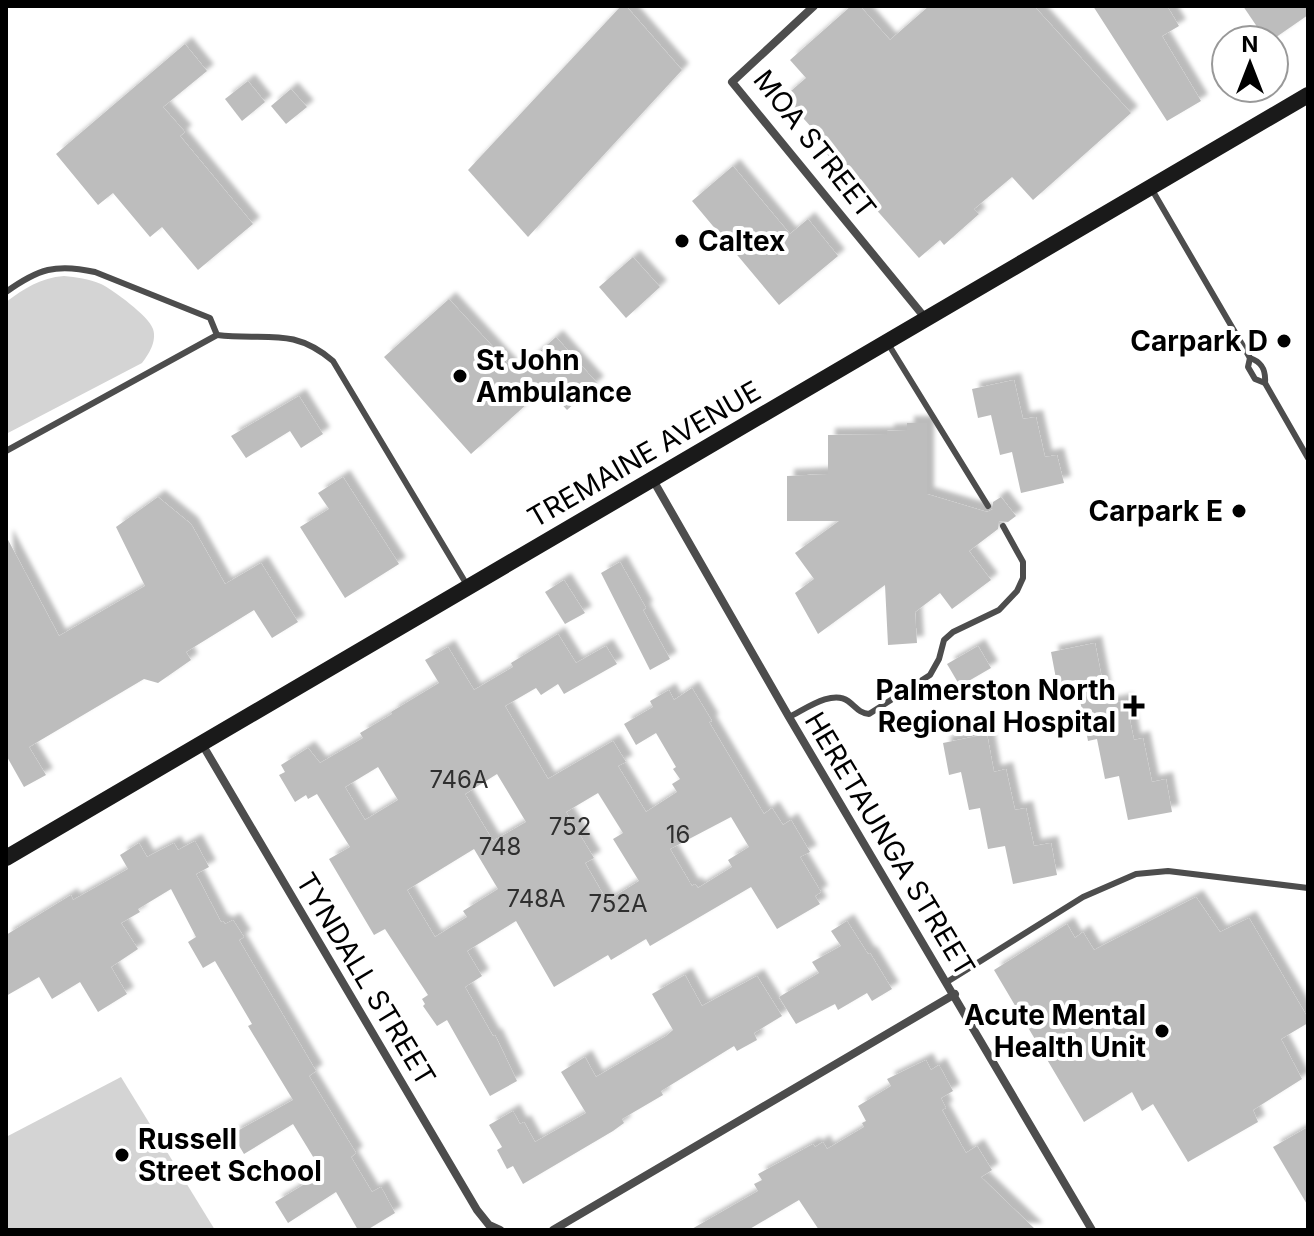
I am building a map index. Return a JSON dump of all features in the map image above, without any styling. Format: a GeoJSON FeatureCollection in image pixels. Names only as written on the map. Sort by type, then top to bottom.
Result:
{"type":"FeatureCollection","features":[{"type":"Feature","properties":{"kind":"main road","name":"TREMAINE AVENUE"},"geometry":{"type":"LineString","coordinates":[[6,858],[1308,95]]}},
{"type":"Feature","properties":{"kind":"street","name":"MOA STREET"},"geometry":{"type":"LineString","coordinates":[[814,6],[732,82],[926,319]]}},
{"type":"Feature","properties":{"kind":"street","name":"HERETAUNGA STREET"},"geometry":{"type":"LineString","coordinates":[[652,479],[1092,1230]]}},
{"type":"Feature","properties":{"kind":"street","name":"TYNDALL STREET"},"geometry":{"type":"LineString","coordinates":[[202,744],[477,1210],[489,1225],[500,1230]]}},
{"type":"Feature","properties":{"kind":"street"},"geometry":{"type":"LineString","coordinates":[[553,1230],[955,994]]}},
{"type":"Feature","properties":{"kind":"lane"},"geometry":{"type":"LineString","coordinates":[[1150,187],[1250,358],[1258,361],[1266,374],[1265,383],[1308,458]]}},
{"type":"Feature","properties":{"kind":"lane"},"geometry":{"type":"LineString","coordinates":[[6,292],[33,274],[60,267],[78,268],[210,318],[217,335]]}},
{"type":"Feature","properties":{"kind":"lane"},"geometry":{"type":"LineString","coordinates":[[6,451],[217,335],[298,338],[333,361],[468,587]]}},
{"type":"Feature","properties":{"kind":"lane"},"geometry":{"type":"LineString","coordinates":[[887,342],[988,506]]}},
{"type":"Feature","properties":{"kind":"lane"},"geometry":{"type":"LineString","coordinates":[[789,717],[830,697],[846,699],[862,713],[869,714],[930,675],[939,659],[944,640],[953,632],[999,610],[1020,584],[1023,562],[1003,526]]}},
{"type":"Feature","properties":{"kind":"lane"},"geometry":{"type":"LineString","coordinates":[[947,982],[1083,897],[1136,874],[1168,871],[1308,888]]}},
{"type":"Feature","properties":{"kind":"shaded area"},"geometry":{"type":"Polygon","coordinates":[[[64,276],[101,284],[130,304],[153,329],[152,347],[142,363],[6,434],[6,302],[33,284],[64,276]]]}},
{"type":"Feature","properties":{"kind":"shaded area"},"geometry":{"type":"Polygon","coordinates":[[[121,1077],[215,1230],[6,1230],[6,1137],[121,1077]]]}},
{"type":"Feature","properties":{"kind":"building"},"geometry":{"type":"Polygon","coordinates":[[[621,6],[626,6],[682,70],[528,237],[468,170],[621,6]]]}},
{"type":"Feature","properties":{"kind":"building"},"geometry":{"type":"Polygon","coordinates":[[[851,6],[860,6],[890,40],[929,6],[1034,6],[1131,113],[1033,200],[1012,177],[974,209],[979,214],[944,245],[940,240],[919,258],[827,154],[832,150],[784,97],[806,78],[790,60],[851,6]]]}},
{"type":"Feature","properties":{"kind":"building"},"geometry":{"type":"Polygon","coordinates":[[[1093,6],[1167,6],[1179,26],[1162,36],[1201,101],[1167,121],[1093,6]]]}},
{"type":"Feature","properties":{"kind":"building"},"geometry":{"type":"Polygon","coordinates":[[[1243,6],[1308,6],[1308,15],[1290,28],[1290,24],[1255,24],[1243,6]]]}},
{"type":"Feature","properties":{"kind":"building"},"geometry":{"type":"Polygon","coordinates":[[[185,44],[207,71],[163,107],[185,132],[180,136],[253,224],[198,270],[162,227],[150,237],[113,193],[98,205],[56,154],[185,44]]]}},
{"type":"Feature","properties":{"kind":"building"},"geometry":{"type":"Polygon","coordinates":[[[248,81],[265,102],[242,121],[225,99],[248,81]]]}},
{"type":"Feature","properties":{"kind":"building"},"geometry":{"type":"Polygon","coordinates":[[[291,89],[307,107],[286,124],[271,106],[291,89]]]}},
{"type":"Feature","properties":{"kind":"building"},"geometry":{"type":"Polygon","coordinates":[[[733,166],[790,234],[808,219],[838,256],[779,305],[692,201],[733,166]]]}},
{"type":"Feature","properties":{"kind":"building"},"geometry":{"type":"Polygon","coordinates":[[[633,257],[660,287],[626,318],[599,287],[633,257]]]}},
{"type":"Feature","properties":{"kind":"building","name":"St John Ambulance"},"geometry":{"type":"Polygon","coordinates":[[[449,299],[516,372],[556,337],[597,383],[567,410],[546,387],[471,454],[384,357],[449,299]]]}},
{"type":"Feature","properties":{"kind":"building"},"geometry":{"type":"Polygon","coordinates":[[[1014,380],[1023,419],[1036,417],[1045,457],[1057,455],[1064,483],[1021,493],[1012,452],[1000,455],[991,415],[978,418],[972,389],[1014,380]]]}},
{"type":"Feature","properties":{"kind":"building"},"geometry":{"type":"Polygon","coordinates":[[[299,396],[323,434],[301,448],[290,431],[246,458],[231,436],[299,396]]]}},
{"type":"Feature","properties":{"kind":"building"},"geometry":{"type":"Polygon","coordinates":[[[907,423],[927,423],[927,494],[987,512],[993,509],[993,502],[1001,497],[1016,516],[1008,522],[999,521],[998,529],[969,551],[991,580],[952,609],[940,593],[915,612],[917,643],[888,645],[885,585],[818,634],[795,593],[814,579],[795,553],[839,521],[787,521],[787,476],[828,474],[828,435],[887,434],[887,431],[907,430],[907,423]]]}},
{"type":"Feature","properties":{"kind":"building"},"geometry":{"type":"Polygon","coordinates":[[[343,477],[399,564],[345,598],[300,527],[329,509],[318,493],[343,477]]]}},
{"type":"Feature","properties":{"kind":"building"},"geometry":{"type":"Polygon","coordinates":[[[158,497],[191,524],[225,584],[261,563],[298,622],[272,638],[254,610],[186,652],[191,660],[158,683],[144,679],[29,747],[46,775],[24,787],[6,755],[6,536],[59,636],[145,586],[116,527],[158,497]]]}},
{"type":"Feature","properties":{"kind":"building"},"geometry":{"type":"Polygon","coordinates":[[[620,562],[670,659],[650,670],[601,573],[620,562]]]}},
{"type":"Feature","properties":{"kind":"building"},"geometry":{"type":"Polygon","coordinates":[[[564,580],[585,613],[565,624],[545,592],[564,580]]]}},
{"type":"Feature","properties":{"kind":"building"},"geometry":{"type":"Polygon","coordinates":[[[558,634],[576,663],[606,646],[617,664],[564,694],[558,684],[541,695],[536,688],[505,706],[548,779],[613,741],[626,762],[618,766],[646,812],[677,792],[672,784],[680,779],[656,733],[636,745],[624,724],[653,707],[650,701],[669,690],[674,700],[692,688],[764,814],[772,808],[783,825],[791,820],[810,852],[800,857],[821,892],[815,896],[820,904],[777,929],[751,887],[650,946],[646,939],[611,960],[608,955],[554,987],[516,921],[467,951],[482,976],[465,987],[495,1035],[517,1081],[490,1096],[447,1020],[437,1026],[423,1006],[422,999],[428,995],[385,929],[374,935],[329,859],[350,847],[317,794],[308,799],[306,795],[295,802],[279,775],[285,772],[281,765],[308,748],[320,763],[363,738],[360,733],[439,683],[425,660],[448,647],[474,690],[513,667],[511,663],[558,634]],[[378,767],[345,787],[365,820],[398,800],[378,767]],[[497,774],[465,794],[493,841],[526,822],[497,774]],[[598,793],[566,812],[594,858],[585,863],[607,901],[639,881],[613,839],[623,833],[598,793]],[[731,817],[670,849],[692,886],[695,884],[698,888],[732,867],[728,860],[749,847],[731,817]],[[474,849],[407,890],[435,937],[467,917],[463,911],[498,889],[474,849]]]}},
{"type":"Feature","properties":{"kind":"building"},"geometry":{"type":"Polygon","coordinates":[[[1095,643],[1107,704],[1126,700],[1134,740],[1143,738],[1152,782],[1166,779],[1172,812],[1128,820],[1119,776],[1105,779],[1097,739],[1088,741],[1076,680],[1057,684],[1051,652],[1095,643]]]}},
{"type":"Feature","properties":{"kind":"building"},"geometry":{"type":"Polygon","coordinates":[[[978,646],[991,668],[960,686],[947,664],[978,646]]]}},
{"type":"Feature","properties":{"kind":"building"},"geometry":{"type":"Polygon","coordinates":[[[987,734],[994,772],[1006,769],[1015,810],[1026,808],[1034,846],[1051,843],[1057,875],[1013,884],[1005,846],[988,849],[980,808],[969,810],[961,772],[949,775],[943,743],[987,734]]]}},
{"type":"Feature","properties":{"kind":"building"},"geometry":{"type":"Polygon","coordinates":[[[195,841],[209,867],[196,874],[221,922],[225,924],[233,920],[244,937],[239,940],[316,1071],[309,1076],[356,1153],[351,1157],[372,1192],[381,1187],[395,1213],[367,1230],[358,1230],[336,1192],[288,1223],[275,1202],[323,1173],[293,1124],[244,1154],[232,1134],[293,1100],[248,1026],[252,1024],[215,961],[203,968],[188,942],[196,937],[171,889],[121,923],[138,949],[111,967],[127,994],[98,1012],[80,982],[52,999],[39,977],[6,996],[6,935],[71,895],[73,900],[128,869],[120,855],[139,843],[147,857],[174,843],[178,850],[195,841]]]}},
{"type":"Feature","properties":{"kind":"building","name":"Acute Mental Health Unit"},"geometry":{"type":"Polygon","coordinates":[[[1196,897],[1220,932],[1249,918],[1308,1018],[1308,1023],[1281,1039],[1302,1079],[1253,1110],[1258,1122],[1188,1162],[1153,1104],[1142,1111],[1132,1092],[1084,1122],[994,970],[1067,924],[1075,938],[1083,932],[1094,950],[1196,897]]]}},
{"type":"Feature","properties":{"kind":"building"},"geometry":{"type":"Polygon","coordinates":[[[847,921],[892,989],[872,1001],[867,993],[838,1010],[835,1004],[796,1024],[779,997],[819,973],[812,962],[841,946],[831,931],[847,921]]]}},
{"type":"Feature","properties":{"kind":"building"},"geometry":{"type":"Polygon","coordinates":[[[685,975],[702,1006],[757,976],[782,1016],[754,1033],[757,1040],[737,1051],[734,1046],[661,1091],[663,1095],[622,1119],[624,1123],[613,1131],[523,1184],[513,1166],[507,1169],[497,1150],[502,1147],[489,1125],[513,1111],[520,1124],[524,1122],[535,1142],[586,1113],[561,1072],[585,1057],[596,1077],[666,1036],[673,1030],[652,994],[685,975]]]}},
{"type":"Feature","properties":{"kind":"building"},"geometry":{"type":"Polygon","coordinates":[[[926,1060],[931,1070],[939,1065],[953,1091],[941,1098],[946,1108],[942,1110],[966,1153],[977,1146],[992,1170],[981,1177],[1036,1230],[819,1230],[799,1200],[748,1230],[690,1230],[758,1191],[754,1184],[762,1180],[758,1174],[813,1144],[815,1147],[823,1142],[827,1149],[864,1127],[862,1123],[866,1121],[858,1106],[891,1086],[887,1079],[926,1060]]]}},
{"type":"Feature","properties":{"kind":"building"},"geometry":{"type":"Polygon","coordinates":[[[1308,1127],[1308,1206],[1273,1147],[1308,1127]]]}},
{"type":"Feature","properties":{"kind":"place","name":"Caltex"},"geometry":{"type":"Point","coordinates":[682,241]}},
{"type":"Feature","properties":{"kind":"place","name":"Carpark D"},"geometry":{"type":"Point","coordinates":[1284,341]}},
{"type":"Feature","properties":{"kind":"place","name":"St John Ambulance"},"geometry":{"type":"Point","coordinates":[460,376]}},
{"type":"Feature","properties":{"kind":"place","name":"Carpark E"},"geometry":{"type":"Point","coordinates":[1239,511]}},
{"type":"Feature","properties":{"kind":"place","name":"Palmerston North Regional Hospital"},"geometry":{"type":"Point","coordinates":[1134,706]}},
{"type":"Feature","properties":{"kind":"place","name":"Acute Mental Health Unit"},"geometry":{"type":"Point","coordinates":[1162,1031]}},
{"type":"Feature","properties":{"kind":"place","name":"Russell Street School"},"geometry":{"type":"Point","coordinates":[122,1155]}}]}
